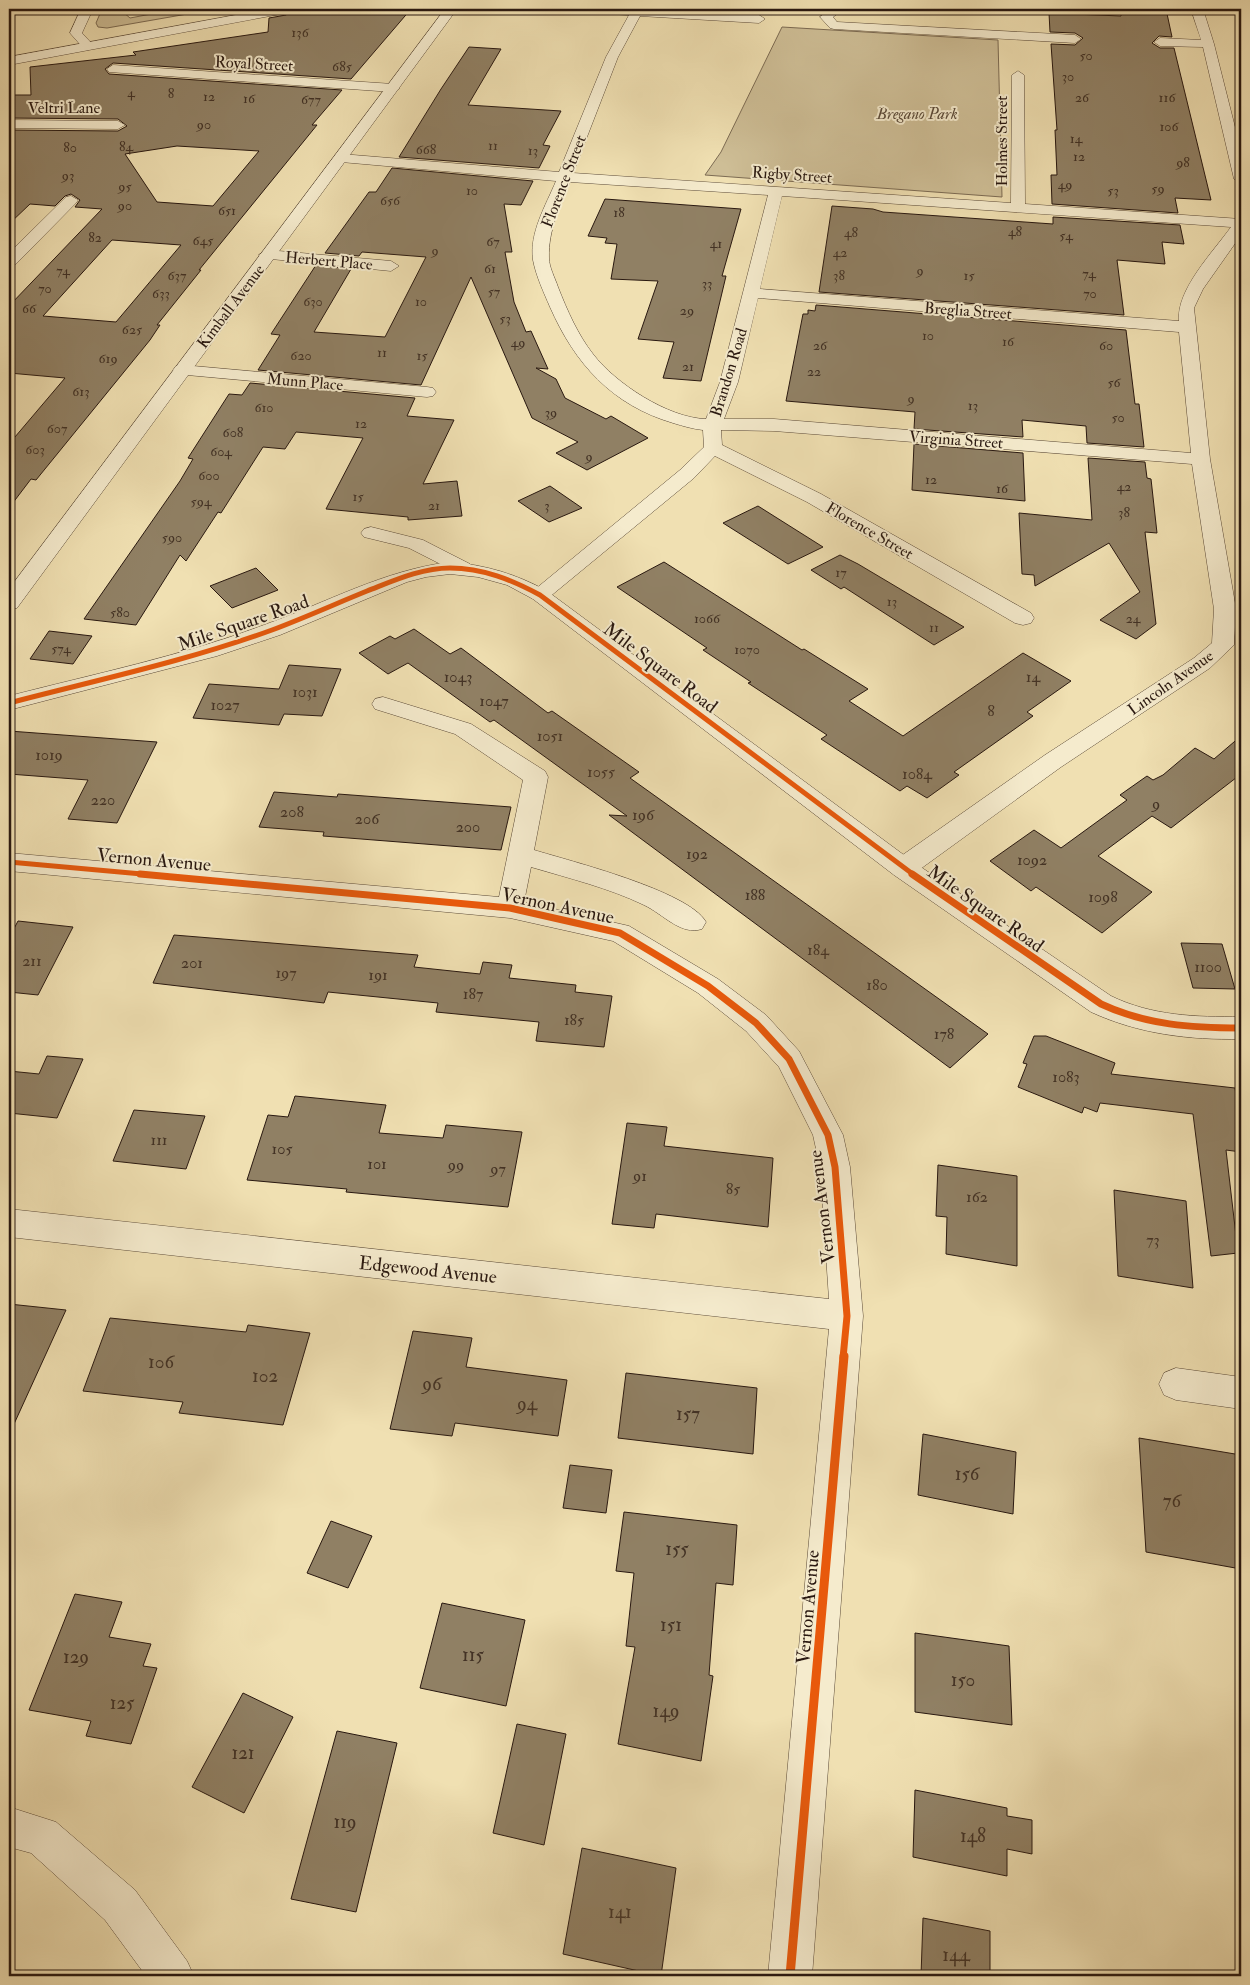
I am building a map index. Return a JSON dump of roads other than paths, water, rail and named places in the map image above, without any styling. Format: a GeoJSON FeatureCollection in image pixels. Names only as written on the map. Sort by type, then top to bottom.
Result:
{"type":"FeatureCollection","features":[{"type":"Feature","properties":{"kind":"street"},"geometry":{"type":"LineString","coordinates":[[9,61],[84,42],[242,9]]}},
{"type":"Feature","properties":{"kind":"street"},"geometry":{"type":"LineString","coordinates":[[9,51],[84,42],[286,9]]}},
{"type":"Feature","properties":{"kind":"street","name":"Kimball Avenue"},"geometry":{"type":"LineString","coordinates":[[9,603],[451,9]]}},
{"type":"Feature","properties":{"kind":"street"},"geometry":{"type":"LineString","coordinates":[[590,9],[637,10],[759,19]]}},
{"type":"Feature","properties":{"kind":"street"},"geometry":{"type":"LineString","coordinates":[[838,9],[826,17],[834,25],[1075,39]]}},
{"type":"Feature","properties":{"kind":"street"},"geometry":{"type":"LineString","coordinates":[[1196,9],[1208,44],[1241,179]]}},
{"type":"Feature","properties":{"kind":"street"},"geometry":{"type":"LineString","coordinates":[[84,42],[76,33],[86,10]]}},
{"type":"Feature","properties":{"kind":"street","name":"Florence Street"},"geometry":{"type":"LineString","coordinates":[[637,10],[612,57],[542,233],[541,260],[553,295],[572,337],[588,360],[629,397],[673,417],[712,426]]}},
{"type":"Feature","properties":{"kind":"street"},"geometry":{"type":"LineString","coordinates":[[1160,42],[1208,44]]}},
{"type":"Feature","properties":{"kind":"street","name":"Royal Street"},"geometry":{"type":"LineString","coordinates":[[113,69],[393,88]]}},
{"type":"Feature","properties":{"kind":"street","name":"Holmes Street"},"geometry":{"type":"LineString","coordinates":[[1018,75],[1018,207]]}},
{"type":"Feature","properties":{"kind":"street","name":"Veltri Lane"},"geometry":{"type":"LineString","coordinates":[[9,124],[118,125]]}},
{"type":"Feature","properties":{"kind":"street","name":"Rigby Street"},"geometry":{"type":"LineString","coordinates":[[341,158],[565,177],[1241,223]]}},
{"type":"Feature","properties":{"kind":"street","name":"Brandon Road"},"geometry":{"type":"LineString","coordinates":[[714,448],[712,426],[729,382],[776,191]]}},
{"type":"Feature","properties":{"kind":"street"},"geometry":{"type":"LineString","coordinates":[[9,262],[71,200]]}},
{"type":"Feature","properties":{"kind":"street","name":"Lincoln Avenue"},"geometry":{"type":"LineString","coordinates":[[903,868],[1053,761],[1202,662],[1223,645],[1225,609],[1201,459],[1186,327],[1186,308],[1195,289],[1241,223]]}},
{"type":"Feature","properties":{"kind":"street","name":"Herbert Place"},"geometry":{"type":"LineString","coordinates":[[267,256],[392,266]]}},
{"type":"Feature","properties":{"kind":"street","name":"Breglia Street"},"geometry":{"type":"LineString","coordinates":[[751,293],[1186,327]]}},
{"type":"Feature","properties":{"kind":"street","name":"Munn Place"},"geometry":{"type":"LineString","coordinates":[[182,370],[427,392]]}},
{"type":"Feature","properties":{"kind":"street","name":"Virginia Street"},"geometry":{"type":"LineString","coordinates":[[712,426],[774,425],[1201,459]]}},
{"type":"Feature","properties":{"kind":"street"},"geometry":{"type":"LineString","coordinates":[[540,595],[688,474],[714,448]]}},
{"type":"Feature","properties":{"kind":"street","name":"Florence Street"},"geometry":{"type":"LineString","coordinates":[[714,448],[814,498],[1023,618]]}},
{"type":"Feature","properties":{"kind":"street"},"geometry":{"type":"LineString","coordinates":[[371,533],[416,544],[463,568]]}},
{"type":"Feature","properties":{"kind":"street","name":"Mile Square Road"},"geometry":{"type":"LineString","coordinates":[[9,703],[209,651],[272,630],[412,574],[438,569],[463,568],[500,576],[540,595],[903,868],[1064,981],[1118,1014],[1137,1020],[1185,1026],[1241,1028]]}},
{"type":"Feature","properties":{"kind":"street"},"geometry":{"type":"LineString","coordinates":[[383,704],[463,729],[536,777],[510,908]]}},
{"type":"Feature","properties":{"kind":"street"},"geometry":{"type":"LineString","coordinates":[[520,855],[588,875],[653,898],[693,922]]}},
{"type":"Feature","properties":{"kind":"street","name":"Vernon Avenue"},"geometry":{"type":"LineString","coordinates":[[9,862],[510,908],[620,933],[708,986],[756,1023],[789,1059],[828,1136],[835,1167],[847,1316],[790,1976]]}},
{"type":"Feature","properties":{"kind":"street","name":"Edgewood Avenue"},"geometry":{"type":"LineString","coordinates":[[9,1223],[847,1316]]}},
{"type":"Feature","properties":{"kind":"street"},"geometry":{"type":"LineString","coordinates":[[1176,1384],[1241,1393]]}},
{"type":"Feature","properties":{"kind":"street"},"geometry":{"type":"LineString","coordinates":[[9,1827],[42,1836],[120,1905],[172,1976]]}},
{"type":"Feature","properties":{"kind":"lane"},"geometry":{"type":"LineString","coordinates":[[38,12],[86,10]]}},
{"type":"Feature","properties":{"kind":"park label","name":"Bregano Park"},"geometry":{"type":"Point","coordinates":[917,113]}}]}
